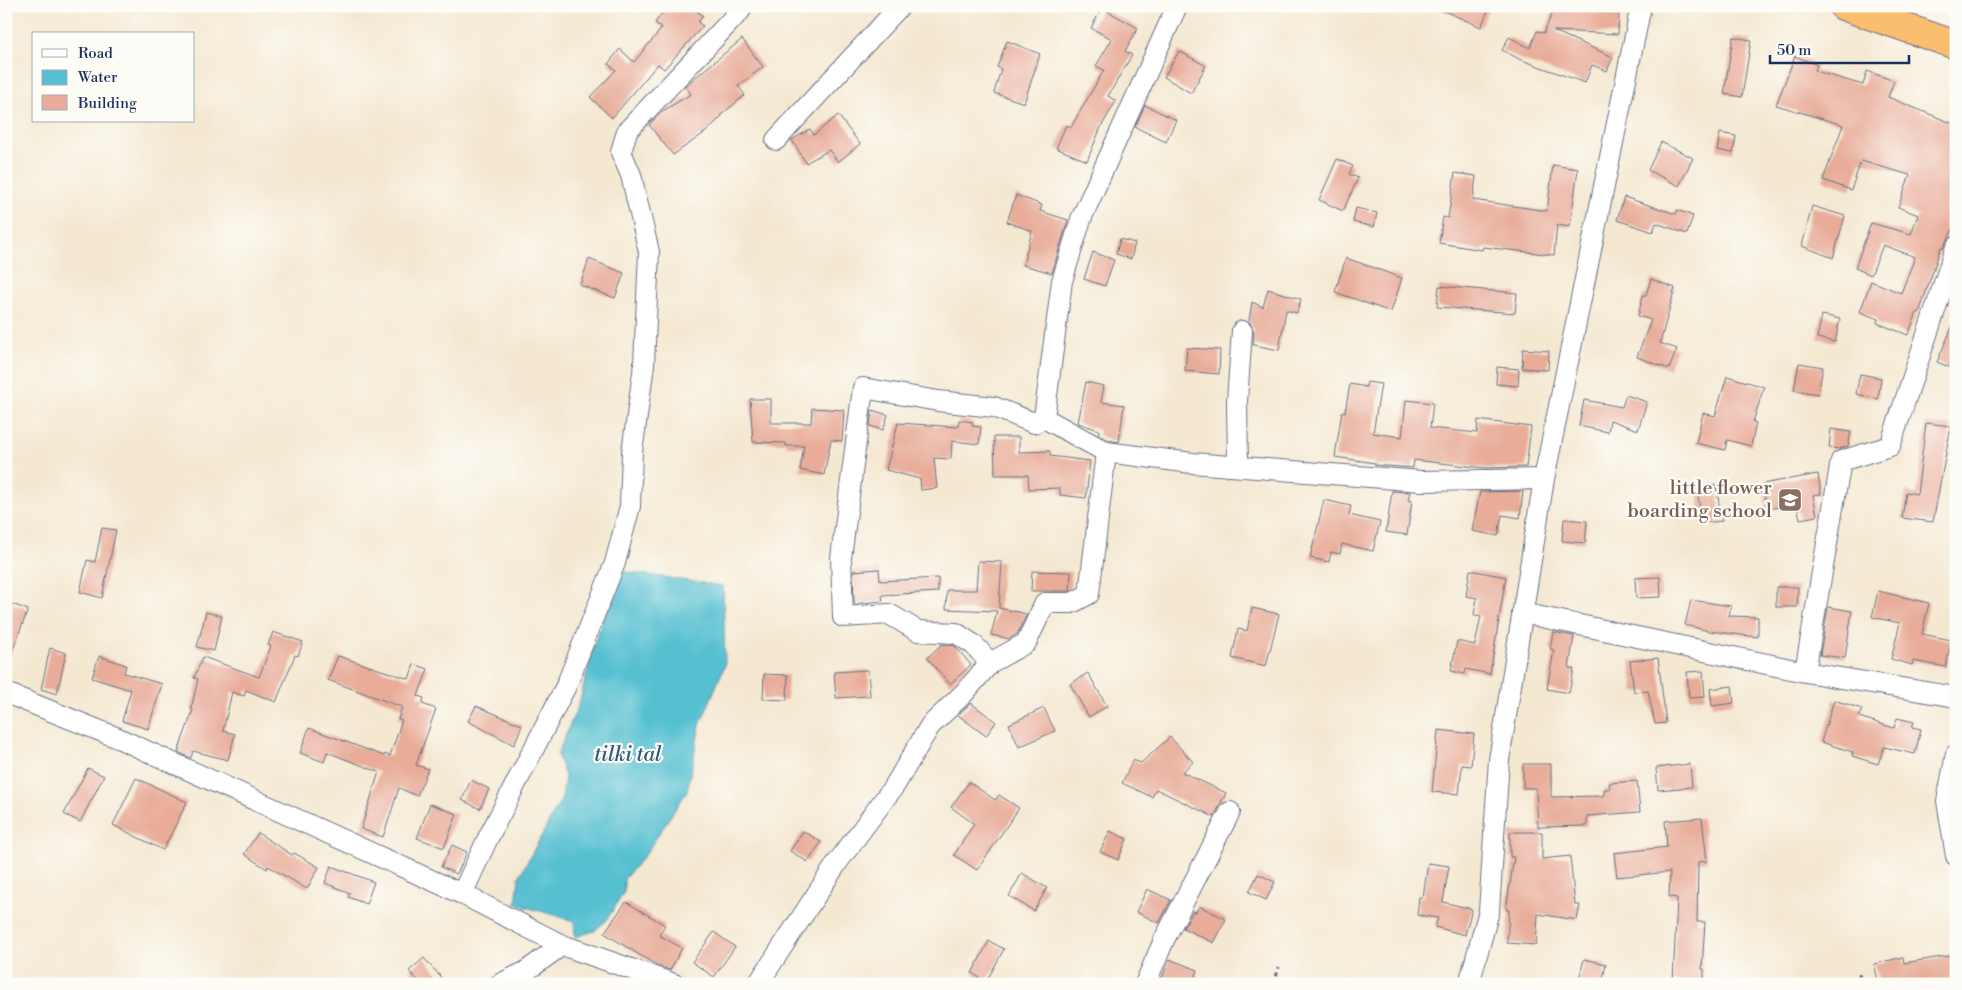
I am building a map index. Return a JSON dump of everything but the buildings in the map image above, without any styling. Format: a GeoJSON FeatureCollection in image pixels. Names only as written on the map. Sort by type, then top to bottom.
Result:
{"type":"FeatureCollection","features":[{"type":"Feature","properties":{"kind":"highway"},"geometry":{"type":"LineString","coordinates":[[1842,6],[1956,45]]}},
{"type":"Feature","properties":{"kind":"street"},"geometry":{"type":"LineString","coordinates":[[462,894],[487,840],[566,686],[615,563],[630,506],[632,452],[644,365],[649,252],[630,176],[620,152],[628,131],[740,12],[737,6]]}},
{"type":"Feature","properties":{"kind":"street"},"geometry":{"type":"LineString","coordinates":[[776,140],[900,6]]}},
{"type":"Feature","properties":{"kind":"street"},"geometry":{"type":"LineString","coordinates":[[1044,418],[1062,281],[1081,219],[1177,6]]}},
{"type":"Feature","properties":{"kind":"street"},"geometry":{"type":"LineString","coordinates":[[1468,984],[1489,911],[1499,760],[1544,479],[1641,6]]}},
{"type":"Feature","properties":{"kind":"street"},"geometry":{"type":"LineString","coordinates":[[1805,672],[1841,461],[1890,446],[1956,247]]}},
{"type":"Feature","properties":{"kind":"street"},"geometry":{"type":"LineString","coordinates":[[1238,465],[1237,401],[1242,331]]}},
{"type":"Feature","properties":{"kind":"street"},"geometry":{"type":"LineString","coordinates":[[990,663],[974,645],[956,633],[918,632],[890,614],[843,617],[841,558],[863,388],[938,401],[994,407],[1034,423],[1044,418]]}},
{"type":"Feature","properties":{"kind":"street"},"geometry":{"type":"LineString","coordinates":[[1044,418],[1106,452],[1192,463],[1238,465],[1421,481],[1544,479]]}},
{"type":"Feature","properties":{"kind":"street"},"geometry":{"type":"LineString","coordinates":[[758,984],[837,863],[895,785],[930,726],[965,692],[990,663],[1026,643],[1045,603],[1072,602],[1089,594],[1106,452]]}},
{"type":"Feature","properties":{"kind":"street"},"geometry":{"type":"LineString","coordinates":[[1522,613],[1805,672],[1956,697]]}},
{"type":"Feature","properties":{"kind":"street"},"geometry":{"type":"LineString","coordinates":[[6,693],[118,738],[462,894],[562,945],[674,984]]}},
{"type":"Feature","properties":{"kind":"street"},"geometry":{"type":"LineString","coordinates":[[1956,754],[1947,800],[1956,856]]}},
{"type":"Feature","properties":{"kind":"street"},"geometry":{"type":"LineString","coordinates":[[1145,984],[1165,938],[1230,812]]}},
{"type":"Feature","properties":{"kind":"street"},"geometry":{"type":"LineString","coordinates":[[500,984],[525,972],[562,945]]}},
{"type":"Feature","properties":{"kind":"path"},"geometry":{"type":"LineString","coordinates":[[1274,984],[1280,967]]}},
{"type":"Feature","properties":{"kind":"path"},"geometry":{"type":"LineString","coordinates":[[1859,974],[1861,984]]}},
{"type":"Feature","properties":{"kind":"water","name":"tilki tal"},"geometry":{"type":"Polygon","coordinates":[[[620,571],[723,586],[725,665],[700,725],[687,791],[645,855],[624,879],[624,892],[606,921],[594,931],[575,937],[574,921],[516,904],[519,877],[562,798],[565,776],[557,755],[579,704],[595,641],[620,571]]]}},
{"type":"Feature","properties":{"kind":"place","name":"little flower boarding school"},"geometry":{"type":"Point","coordinates":[1790,500]}}]}
